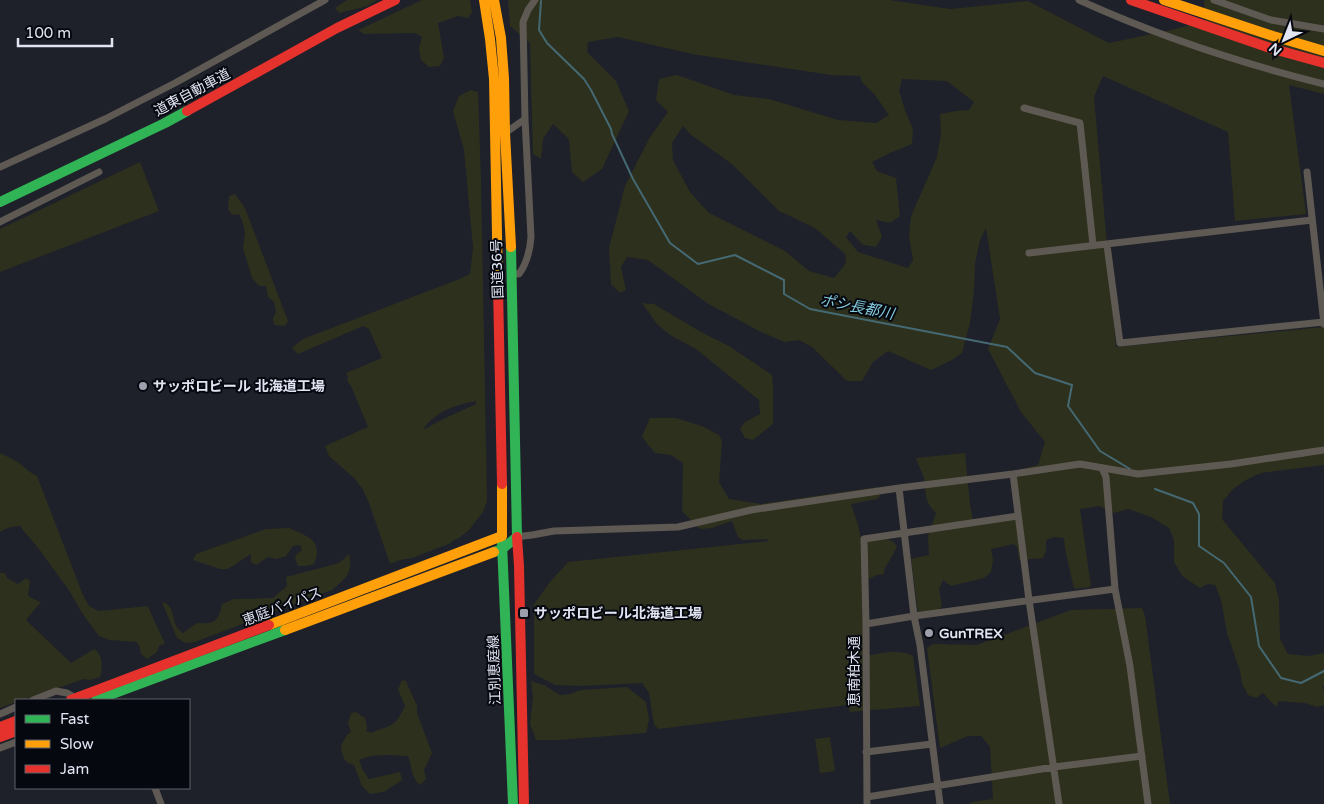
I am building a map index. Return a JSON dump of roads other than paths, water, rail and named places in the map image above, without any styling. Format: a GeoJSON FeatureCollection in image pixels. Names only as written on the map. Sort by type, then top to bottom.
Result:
{"type":"FeatureCollection","features":[{"type":"Feature","properties":{"kind":"main road","name":"道東自動車道"},"geometry":{"type":"LineString","coordinates":[[0,202],[165,123],[329,33],[395,0]]}},
{"type":"Feature","properties":{"kind":"main road","name":"国道36号"},"geometry":{"type":"LineString","coordinates":[[484,0],[494,79],[502,447],[502,536]]}},
{"type":"Feature","properties":{"kind":"main road","name":"国道36号"},"geometry":{"type":"LineString","coordinates":[[494,0],[501,38],[504,78],[512,274],[517,537]]}},
{"type":"Feature","properties":{"kind":"main road"},"geometry":{"type":"LineString","coordinates":[[1131,0],[1270,48],[1324,63]]}},
{"type":"Feature","properties":{"kind":"main road"},"geometry":{"type":"LineString","coordinates":[[1164,0],[1324,51]]}},
{"type":"Feature","properties":{"kind":"main road","name":"江別恵庭線"},"geometry":{"type":"LineString","coordinates":[[502,536],[513,804]]}},
{"type":"Feature","properties":{"kind":"main road","name":"恵庭バイパス"},"geometry":{"type":"LineString","coordinates":[[74,699],[119,692],[387,581],[502,536]]}},
{"type":"Feature","properties":{"kind":"main road","name":"江別恵庭線"},"geometry":{"type":"LineString","coordinates":[[517,537],[524,804]]}},
{"type":"Feature","properties":{"kind":"main road","name":"恵庭バイパス"},"geometry":{"type":"LineString","coordinates":[[99,699],[502,549],[517,537]]}},
{"type":"Feature","properties":{"kind":"main road"},"geometry":{"type":"LineString","coordinates":[[0,727],[15,721]]}},
{"type":"Feature","properties":{"kind":"main road"},"geometry":{"type":"LineString","coordinates":[[0,737],[15,731]]}},
{"type":"Feature","properties":{"kind":"street"},"geometry":{"type":"LineString","coordinates":[[0,167],[104,119],[175,83],[324,0]]}},
{"type":"Feature","properties":{"kind":"street"},"geometry":{"type":"LineString","coordinates":[[512,274],[519,274],[525,266],[531,237],[525,119],[523,22],[535,0]]}},
{"type":"Feature","properties":{"kind":"street"},"geometry":{"type":"LineString","coordinates":[[1079,0],[1165,36],[1217,54],[1324,84]]}},
{"type":"Feature","properties":{"kind":"street"},"geometry":{"type":"LineString","coordinates":[[1214,0],[1271,20],[1324,29]]}},
{"type":"Feature","properties":{"kind":"street"},"geometry":{"type":"LineString","coordinates":[[1024,108],[1080,123],[1093,245]]}},
{"type":"Feature","properties":{"kind":"street"},"geometry":{"type":"LineString","coordinates":[[505,133],[525,119]]}},
{"type":"Feature","properties":{"kind":"street"},"geometry":{"type":"LineString","coordinates":[[0,222],[99,172]]}},
{"type":"Feature","properties":{"kind":"street"},"geometry":{"type":"LineString","coordinates":[[1107,245],[1120,343],[1324,323],[1306,172]]}},
{"type":"Feature","properties":{"kind":"street"},"geometry":{"type":"LineString","coordinates":[[1029,253],[1312,220]]}},
{"type":"Feature","properties":{"kind":"street"},"geometry":{"type":"LineString","coordinates":[[502,536],[517,537],[554,531],[678,527],[751,510],[1080,464],[1138,474],[1231,464],[1324,450]]}},
{"type":"Feature","properties":{"kind":"street"},"geometry":{"type":"LineString","coordinates":[[1102,468],[1106,477],[1115,589],[1130,666],[1148,804]]}},
{"type":"Feature","properties":{"kind":"street"},"geometry":{"type":"LineString","coordinates":[[1013,474],[1029,600],[1059,804]]}},
{"type":"Feature","properties":{"kind":"street"},"geometry":{"type":"LineString","coordinates":[[899,488],[914,616],[920,645],[940,804]]}},
{"type":"Feature","properties":{"kind":"street"},"geometry":{"type":"LineString","coordinates":[[904,533],[1018,516]]}},
{"type":"Feature","properties":{"kind":"street","name":"恵南柏木通"},"geometry":{"type":"LineString","coordinates":[[867,801],[864,539],[904,533]]}},
{"type":"Feature","properties":{"kind":"street"},"geometry":{"type":"LineString","coordinates":[[866,624],[1115,589]]}},
{"type":"Feature","properties":{"kind":"street"},"geometry":{"type":"LineString","coordinates":[[35,699],[56,690],[67,693],[74,699]]}},
{"type":"Feature","properties":{"kind":"street"},"geometry":{"type":"LineString","coordinates":[[0,714],[15,707]]}},
{"type":"Feature","properties":{"kind":"street"},"geometry":{"type":"LineString","coordinates":[[0,748],[15,742]]}},
{"type":"Feature","properties":{"kind":"street"},"geometry":{"type":"LineString","coordinates":[[866,752],[932,744]]}},
{"type":"Feature","properties":{"kind":"street"},"geometry":{"type":"LineString","coordinates":[[867,801],[938,786],[1054,767],[1142,756]]}},
{"type":"Feature","properties":{"kind":"street"},"geometry":{"type":"LineString","coordinates":[[155,789],[161,804]]}},
{"type":"Feature","properties":{"kind":"waterway","name":"ポシ長都川"},"geometry":{"type":"LineString","coordinates":[[541,1],[539,30],[547,43],[584,79],[591,90],[633,179],[670,243],[698,264],[735,255],[784,280],[784,294],[810,309],[1007,347],[1035,373],[1072,385],[1068,406],[1100,451],[1130,469]]}},
{"type":"Feature","properties":{"kind":"waterway","name":"ポシ長都川"},"geometry":{"type":"LineString","coordinates":[[1155,489],[1193,503],[1199,514],[1199,546],[1224,563],[1251,597],[1259,646],[1281,678],[1301,683],[1324,671]]}},
{"type":"Feature","properties":{"kind":"place","name":"サッポロビール 北海道工場"},"geometry":{"type":"Point","coordinates":[143,386]}},
{"type":"Feature","properties":{"kind":"place","name":"サッポロビール北海道工場"},"geometry":{"type":"Point","coordinates":[524,613]}},
{"type":"Feature","properties":{"kind":"place","name":"GunTREX"},"geometry":{"type":"Point","coordinates":[929,633]}}]}
